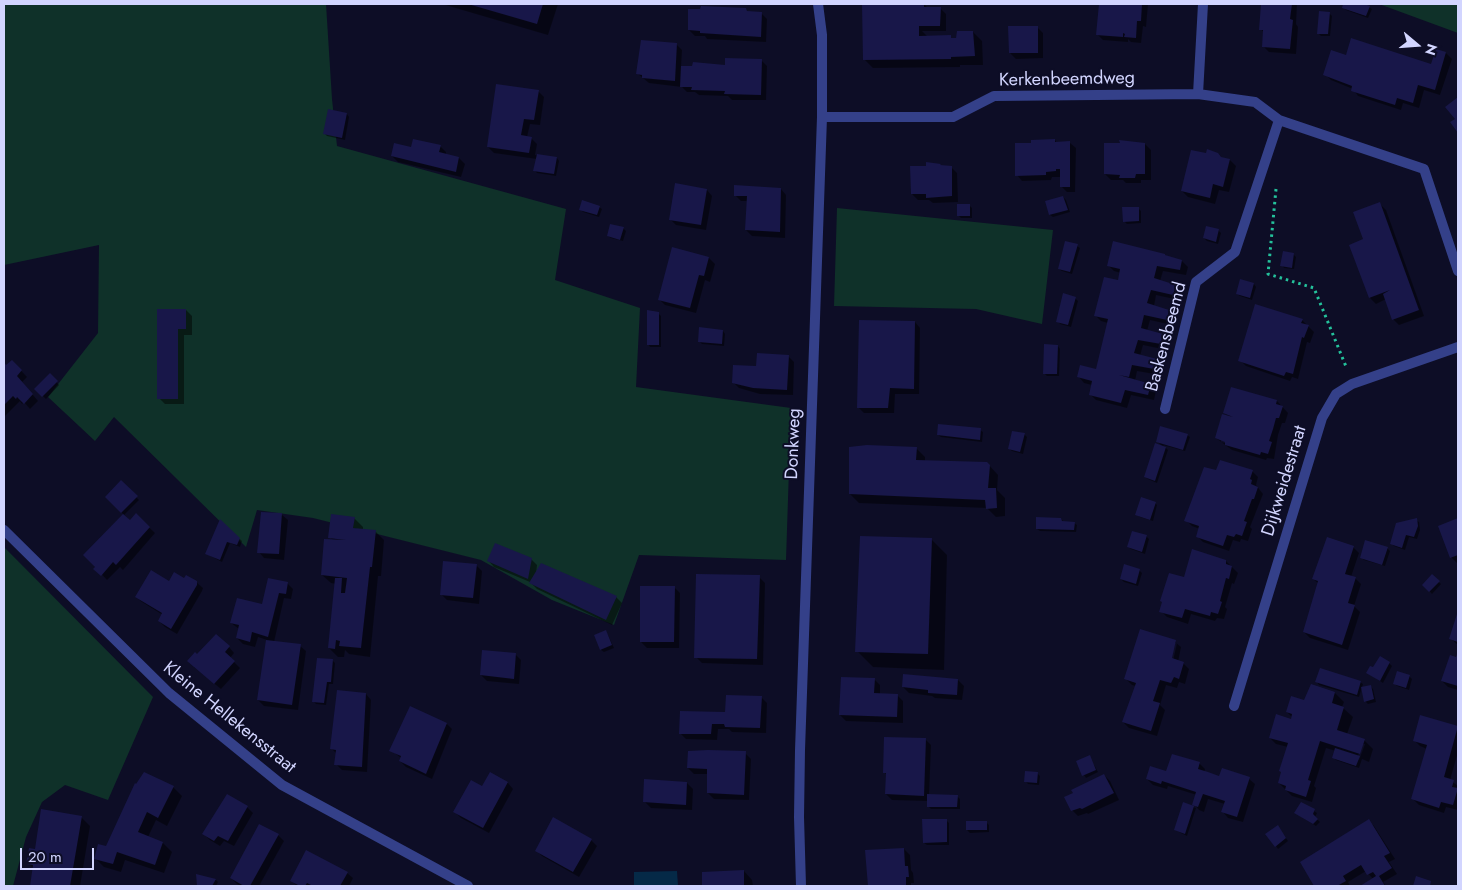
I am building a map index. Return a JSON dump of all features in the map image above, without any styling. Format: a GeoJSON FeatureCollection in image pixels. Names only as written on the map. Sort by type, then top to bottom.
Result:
{"type":"FeatureCollection","features":[{"type":"Feature","properties":{"kind":"street","name":"Donkweg"},"geometry":{"type":"LineString","coordinates":[[801,886],[799,817],[800,740],[822,117],[822,35],[818,4]]}},
{"type":"Feature","properties":{"kind":"street"},"geometry":{"type":"LineString","coordinates":[[1198,94],[1203,4]]}},
{"type":"Feature","properties":{"kind":"street","name":"Kerkenbeemdweg"},"geometry":{"type":"LineString","coordinates":[[822,117],[953,117],[994,96],[1198,94],[1255,102],[1279,120],[1424,169],[1458,271]]}},
{"type":"Feature","properties":{"kind":"street","name":"Baskensbeemd"},"geometry":{"type":"LineString","coordinates":[[1165,408],[1196,282],[1235,252],[1279,120]]}},
{"type":"Feature","properties":{"kind":"street","name":"Dijkweidestraat"},"geometry":{"type":"LineString","coordinates":[[1234,706],[1322,418],[1336,394],[1352,384],[1458,347]]}},
{"type":"Feature","properties":{"kind":"street","name":"Kleine Hellekensstraat"},"geometry":{"type":"LineString","coordinates":[[4,530],[169,693],[282,785],[468,886]]}},
{"type":"Feature","properties":{"kind":"path"},"geometry":{"type":"LineString","coordinates":[[1277,181],[1268,274],[1314,288],[1352,384]]}},
{"type":"Feature","properties":{"kind":"green space"},"geometry":{"type":"Polygon","coordinates":[[[4,4],[326,4],[337,146],[566,209],[555,280],[640,308],[636,387],[791,408],[786,560],[639,555],[614,625],[552,600],[481,560],[313,518],[257,510],[246,547],[114,417],[95,441],[48,397],[98,333],[99,245],[4,265],[4,4]]]}},
{"type":"Feature","properties":{"kind":"green space"},"geometry":{"type":"Polygon","coordinates":[[[1379,4],[1458,4],[1458,33],[1379,4]]]}},
{"type":"Feature","properties":{"kind":"green space"},"geometry":{"type":"Polygon","coordinates":[[[837,208],[1053,230],[1042,324],[976,309],[834,306],[837,208]]]}},
{"type":"Feature","properties":{"kind":"green space"},"geometry":{"type":"Polygon","coordinates":[[[4,547],[153,697],[108,800],[65,785],[42,802],[26,837],[13,886],[4,886],[4,547]]]}},
{"type":"Feature","properties":{"kind":"water"},"geometry":{"type":"Polygon","coordinates":[[[677,871],[678,886],[634,886],[634,872],[677,871]]]}},
{"type":"Feature","properties":{"kind":"building"},"geometry":{"type":"Polygon","coordinates":[[[468,4],[543,4],[537,24],[468,4]]]}},
{"type":"Feature","properties":{"kind":"building"},"geometry":{"type":"Polygon","coordinates":[[[862,4],[924,4],[924,7],[941,7],[940,26],[919,26],[919,36],[951,35],[951,38],[956,38],[957,31],[973,31],[975,56],[951,57],[951,59],[863,60],[862,4]]]}},
{"type":"Feature","properties":{"kind":"building"},"geometry":{"type":"Polygon","coordinates":[[[1099,4],[1142,4],[1141,21],[1137,21],[1136,38],[1124,37],[1125,34],[1123,33],[1123,37],[1096,35],[1099,4]]]}},
{"type":"Feature","properties":{"kind":"building"},"geometry":{"type":"Polygon","coordinates":[[[1261,4],[1292,4],[1290,19],[1293,20],[1290,49],[1262,47],[1263,30],[1259,30],[1261,4]]]}},
{"type":"Feature","properties":{"kind":"building"},"geometry":{"type":"Polygon","coordinates":[[[1343,4],[1364,4],[1370,6],[1366,16],[1342,8],[1343,4]]]}},
{"type":"Feature","properties":{"kind":"building"},"geometry":{"type":"Polygon","coordinates":[[[701,6],[746,8],[747,11],[762,12],[761,37],[700,33],[700,31],[688,30],[688,9],[700,9],[701,6]]]}},
{"type":"Feature","properties":{"kind":"building"},"geometry":{"type":"Polygon","coordinates":[[[1319,11],[1330,12],[1328,34],[1317,34],[1319,11]]]}},
{"type":"Feature","properties":{"kind":"building"},"geometry":{"type":"Polygon","coordinates":[[[1008,26],[1038,26],[1038,53],[1009,53],[1008,26]]]}},
{"type":"Feature","properties":{"kind":"building"},"geometry":{"type":"Polygon","coordinates":[[[1351,38],[1431,64],[1436,49],[1446,52],[1435,90],[1418,85],[1413,103],[1397,98],[1395,105],[1351,91],[1352,86],[1323,75],[1331,50],[1346,55],[1351,38]]]}},
{"type":"Feature","properties":{"kind":"building"},"geometry":{"type":"Polygon","coordinates":[[[641,40],[677,43],[675,81],[642,78],[642,75],[636,74],[641,40]]]}},
{"type":"Feature","properties":{"kind":"building"},"geometry":{"type":"Polygon","coordinates":[[[725,58],[762,59],[761,95],[724,94],[725,91],[691,90],[692,87],[680,87],[681,66],[692,66],[693,62],[725,65],[725,58]]]}},
{"type":"Feature","properties":{"kind":"building"},"geometry":{"type":"Polygon","coordinates":[[[496,84],[539,90],[534,120],[524,119],[521,135],[532,137],[529,153],[487,147],[496,84]]]}},
{"type":"Feature","properties":{"kind":"building"},"geometry":{"type":"Polygon","coordinates":[[[1458,97],[1458,133],[1450,122],[1455,119],[1445,107],[1458,97]]]}},
{"type":"Feature","properties":{"kind":"building"},"geometry":{"type":"Polygon","coordinates":[[[328,109],[347,113],[342,138],[323,134],[328,109]]]}},
{"type":"Feature","properties":{"kind":"building"},"geometry":{"type":"Polygon","coordinates":[[[413,139],[441,145],[439,152],[459,157],[456,172],[391,156],[394,143],[411,147],[413,139]]]}},
{"type":"Feature","properties":{"kind":"building"},"geometry":{"type":"Polygon","coordinates":[[[1055,139],[1055,142],[1070,141],[1070,187],[1060,187],[1060,169],[1046,172],[1046,175],[1015,176],[1015,143],[1031,143],[1031,140],[1055,139]]]}},
{"type":"Feature","properties":{"kind":"building"},"geometry":{"type":"Polygon","coordinates":[[[1119,140],[1145,143],[1145,174],[1136,174],[1135,178],[1119,178],[1120,175],[1104,174],[1104,143],[1120,143],[1119,140]]]}},
{"type":"Feature","properties":{"kind":"building"},"geometry":{"type":"Polygon","coordinates":[[[1207,149],[1218,153],[1221,157],[1230,159],[1223,187],[1213,184],[1210,198],[1181,191],[1191,150],[1206,153],[1207,149]]]}},
{"type":"Feature","properties":{"kind":"building"},"geometry":{"type":"Polygon","coordinates":[[[537,154],[557,157],[554,174],[533,171],[537,154]]]}},
{"type":"Feature","properties":{"kind":"building"},"geometry":{"type":"Polygon","coordinates":[[[926,162],[952,166],[952,196],[926,198],[926,194],[911,194],[910,166],[926,166],[926,162]]]}},
{"type":"Feature","properties":{"kind":"building"},"geometry":{"type":"Polygon","coordinates":[[[675,183],[707,189],[701,225],[669,220],[675,183]]]}},
{"type":"Feature","properties":{"kind":"building"},"geometry":{"type":"Polygon","coordinates":[[[734,185],[781,188],[780,232],[745,230],[747,196],[734,196],[734,185]]]}},
{"type":"Feature","properties":{"kind":"building"},"geometry":{"type":"Polygon","coordinates":[[[1063,196],[1068,210],[1049,215],[1045,201],[1063,196]]]}},
{"type":"Feature","properties":{"kind":"building"},"geometry":{"type":"Polygon","coordinates":[[[582,200],[600,206],[597,215],[579,210],[582,200]]]}},
{"type":"Feature","properties":{"kind":"building"},"geometry":{"type":"Polygon","coordinates":[[[1380,202],[1419,310],[1392,320],[1383,294],[1390,290],[1369,298],[1349,245],[1363,239],[1353,212],[1380,202]]]}},
{"type":"Feature","properties":{"kind":"building"},"geometry":{"type":"Polygon","coordinates":[[[957,204],[970,204],[970,216],[957,216],[957,204]]]}},
{"type":"Feature","properties":{"kind":"building"},"geometry":{"type":"Polygon","coordinates":[[[1122,207],[1139,207],[1139,221],[1123,222],[1122,207]]]}},
{"type":"Feature","properties":{"kind":"building"},"geometry":{"type":"Polygon","coordinates":[[[610,224],[624,227],[620,240],[607,236],[610,224]]]}},
{"type":"Feature","properties":{"kind":"building"},"geometry":{"type":"Polygon","coordinates":[[[1206,226],[1219,229],[1216,242],[1203,238],[1206,226]]]}},
{"type":"Feature","properties":{"kind":"building"},"geometry":{"type":"Polygon","coordinates":[[[1065,241],[1078,244],[1070,272],[1058,269],[1065,241]]]}},
{"type":"Feature","properties":{"kind":"building"},"geometry":{"type":"Polygon","coordinates":[[[1113,241],[1182,260],[1180,270],[1157,266],[1154,278],[1176,285],[1173,295],[1151,290],[1147,303],[1169,310],[1167,320],[1144,315],[1141,328],[1163,334],[1161,344],[1138,340],[1134,353],[1157,359],[1154,369],[1132,365],[1129,377],[1119,375],[1151,384],[1148,395],[1125,390],[1121,403],[1089,395],[1092,381],[1077,377],[1080,365],[1096,369],[1108,319],[1094,316],[1104,277],[1118,280],[1120,269],[1107,266],[1113,241]]]}},
{"type":"Feature","properties":{"kind":"building"},"geometry":{"type":"Polygon","coordinates":[[[672,247],[709,257],[704,276],[699,275],[690,308],[658,300],[672,247]]]}},
{"type":"Feature","properties":{"kind":"building"},"geometry":{"type":"Polygon","coordinates":[[[1283,251],[1294,253],[1292,268],[1280,266],[1283,251]]]}},
{"type":"Feature","properties":{"kind":"building"},"geometry":{"type":"Polygon","coordinates":[[[1240,279],[1254,283],[1250,298],[1236,294],[1240,279]]]}},
{"type":"Feature","properties":{"kind":"building"},"geometry":{"type":"Polygon","coordinates":[[[1063,293],[1076,297],[1068,325],[1056,322],[1063,293]]]}},
{"type":"Feature","properties":{"kind":"building"},"geometry":{"type":"Polygon","coordinates":[[[1255,304],[1303,319],[1301,323],[1309,325],[1304,338],[1302,337],[1293,374],[1286,372],[1284,376],[1238,361],[1255,304]]]}},
{"type":"Feature","properties":{"kind":"building"},"geometry":{"type":"Polygon","coordinates":[[[157,309],[186,309],[186,329],[178,329],[178,399],[157,399],[157,309]]]}},
{"type":"Feature","properties":{"kind":"building"},"geometry":{"type":"Polygon","coordinates":[[[647,310],[659,312],[659,345],[647,345],[647,310]]]}},
{"type":"Feature","properties":{"kind":"building"},"geometry":{"type":"Polygon","coordinates":[[[859,320],[915,321],[914,389],[890,388],[888,408],[857,408],[859,320]]]}},
{"type":"Feature","properties":{"kind":"building"},"geometry":{"type":"Polygon","coordinates":[[[699,327],[723,330],[722,344],[698,342],[699,327]]]}},
{"type":"Feature","properties":{"kind":"building"},"geometry":{"type":"Polygon","coordinates":[[[1044,344],[1058,345],[1057,374],[1043,374],[1044,344]]]}},
{"type":"Feature","properties":{"kind":"building"},"geometry":{"type":"Polygon","coordinates":[[[757,353],[789,355],[787,390],[753,388],[732,383],[733,365],[756,366],[757,353]]]}},
{"type":"Feature","properties":{"kind":"building"},"geometry":{"type":"Polygon","coordinates":[[[12,360],[22,370],[17,376],[33,394],[24,404],[17,397],[16,399],[13,396],[4,405],[4,362],[6,365],[12,360]]]}},
{"type":"Feature","properties":{"kind":"building"},"geometry":{"type":"Polygon","coordinates":[[[50,373],[58,381],[42,397],[34,389],[50,373]]]}},
{"type":"Feature","properties":{"kind":"building"},"geometry":{"type":"Polygon","coordinates":[[[1231,387],[1277,400],[1276,404],[1283,406],[1279,418],[1276,418],[1269,441],[1272,442],[1268,454],[1261,452],[1260,455],[1225,445],[1225,442],[1215,438],[1222,414],[1233,417],[1223,413],[1231,387]]]}},
{"type":"Feature","properties":{"kind":"building"},"geometry":{"type":"Polygon","coordinates":[[[938,424],[981,428],[980,440],[937,435],[938,424]]]}},
{"type":"Feature","properties":{"kind":"building"},"geometry":{"type":"Polygon","coordinates":[[[1160,426],[1188,434],[1183,450],[1156,442],[1160,426]]]}},
{"type":"Feature","properties":{"kind":"building"},"geometry":{"type":"Polygon","coordinates":[[[1012,431],[1025,433],[1020,452],[1008,449],[1012,431]]]}},
{"type":"Feature","properties":{"kind":"building"},"geometry":{"type":"Polygon","coordinates":[[[1155,443],[1166,447],[1155,481],[1144,477],[1155,443]]]}},
{"type":"Feature","properties":{"kind":"building"},"geometry":{"type":"Polygon","coordinates":[[[867,445],[917,447],[916,460],[987,462],[990,465],[988,488],[996,488],[997,508],[986,509],[985,500],[849,494],[849,447],[867,445]]]}},
{"type":"Feature","properties":{"kind":"building"},"geometry":{"type":"Polygon","coordinates":[[[1220,460],[1253,470],[1250,479],[1252,480],[1251,484],[1258,487],[1244,521],[1247,522],[1242,536],[1236,534],[1234,537],[1227,535],[1223,546],[1196,537],[1199,526],[1184,521],[1204,467],[1216,470],[1220,460]]]}},
{"type":"Feature","properties":{"kind":"building"},"geometry":{"type":"Polygon","coordinates":[[[121,480],[138,496],[121,513],[105,497],[121,480]]]}},
{"type":"Feature","properties":{"kind":"building"},"geometry":{"type":"Polygon","coordinates":[[[1141,497],[1156,502],[1150,520],[1135,515],[1141,497]]]}},
{"type":"Feature","properties":{"kind":"building"},"geometry":{"type":"Polygon","coordinates":[[[261,512],[282,513],[279,554],[257,553],[261,512]]]}},
{"type":"Feature","properties":{"kind":"building"},"geometry":{"type":"Polygon","coordinates":[[[136,513],[150,527],[116,565],[113,562],[101,576],[93,569],[95,567],[83,555],[123,514],[130,520],[136,513]]]}},
{"type":"Feature","properties":{"kind":"building"},"geometry":{"type":"Polygon","coordinates":[[[331,514],[355,517],[353,528],[376,530],[361,648],[339,646],[340,641],[336,640],[335,649],[328,648],[335,578],[342,578],[341,593],[345,593],[347,578],[321,575],[324,539],[346,540],[328,538],[331,514]]]}},
{"type":"Feature","properties":{"kind":"building"},"geometry":{"type":"Polygon","coordinates":[[[1036,517],[1061,518],[1062,521],[1075,522],[1074,530],[1036,529],[1036,517]]]}},
{"type":"Feature","properties":{"kind":"building"},"geometry":{"type":"Polygon","coordinates":[[[1417,518],[1418,526],[1414,537],[1406,535],[1402,548],[1390,544],[1396,523],[1417,518]]]}},
{"type":"Feature","properties":{"kind":"building"},"geometry":{"type":"Polygon","coordinates":[[[1458,518],[1458,555],[1450,558],[1438,526],[1458,518]]]}},
{"type":"Feature","properties":{"kind":"building"},"geometry":{"type":"Polygon","coordinates":[[[220,519],[240,538],[237,545],[227,542],[220,560],[205,554],[220,519]]]}},
{"type":"Feature","properties":{"kind":"building"},"geometry":{"type":"Polygon","coordinates":[[[1132,531],[1147,535],[1142,552],[1127,547],[1132,531]]]}},
{"type":"Feature","properties":{"kind":"building"},"geometry":{"type":"Polygon","coordinates":[[[860,536],[932,538],[928,654],[855,652],[860,536]]]}},
{"type":"Feature","properties":{"kind":"building"},"geometry":{"type":"Polygon","coordinates":[[[1327,537],[1354,546],[1345,574],[1356,577],[1348,603],[1355,605],[1342,645],[1303,632],[1318,581],[1312,579],[1327,537]]]}},
{"type":"Feature","properties":{"kind":"building"},"geometry":{"type":"Polygon","coordinates":[[[1365,540],[1388,547],[1382,565],[1360,558],[1365,540]]]}},
{"type":"Feature","properties":{"kind":"building"},"geometry":{"type":"Polygon","coordinates":[[[495,543],[532,558],[528,579],[487,561],[495,543]]]}},
{"type":"Feature","properties":{"kind":"building"},"geometry":{"type":"Polygon","coordinates":[[[1192,549],[1226,560],[1226,564],[1232,566],[1229,579],[1226,578],[1218,614],[1211,612],[1210,616],[1185,609],[1182,618],[1159,612],[1162,602],[1160,601],[1169,573],[1184,577],[1192,549]]]}},
{"type":"Feature","properties":{"kind":"building"},"geometry":{"type":"Polygon","coordinates":[[[443,561],[477,564],[473,598],[440,595],[443,561]]]}},
{"type":"Feature","properties":{"kind":"building"},"geometry":{"type":"Polygon","coordinates":[[[541,563],[617,596],[606,620],[529,583],[541,563]]]}},
{"type":"Feature","properties":{"kind":"building"},"geometry":{"type":"Polygon","coordinates":[[[1124,564],[1140,569],[1136,584],[1120,579],[1124,564]]]}},
{"type":"Feature","properties":{"kind":"building"},"geometry":{"type":"Polygon","coordinates":[[[151,570],[169,581],[174,572],[184,578],[186,575],[197,581],[197,585],[171,629],[158,621],[162,613],[135,597],[151,570]]]}},
{"type":"Feature","properties":{"kind":"building"},"geometry":{"type":"Polygon","coordinates":[[[696,574],[760,575],[757,659],[694,658],[696,574]]]}},
{"type":"Feature","properties":{"kind":"building"},"geometry":{"type":"Polygon","coordinates":[[[1432,574],[1440,581],[1429,592],[1422,585],[1432,574]]]}},
{"type":"Feature","properties":{"kind":"building"},"geometry":{"type":"Polygon","coordinates":[[[268,578],[288,582],[286,594],[279,593],[268,637],[252,632],[250,642],[236,638],[239,625],[230,623],[237,598],[262,604],[268,578]]]}},
{"type":"Feature","properties":{"kind":"building"},"geometry":{"type":"Polygon","coordinates":[[[640,586],[675,586],[674,642],[640,642],[640,586]]]}},
{"type":"Feature","properties":{"kind":"building"},"geometry":{"type":"Polygon","coordinates":[[[1458,615],[1458,642],[1449,639],[1458,615]]]}},
{"type":"Feature","properties":{"kind":"building"},"geometry":{"type":"Polygon","coordinates":[[[1140,629],[1176,640],[1172,658],[1184,662],[1179,679],[1174,677],[1171,683],[1160,680],[1153,701],[1160,703],[1151,731],[1122,722],[1136,683],[1124,679],[1140,629]]]}},
{"type":"Feature","properties":{"kind":"building"},"geometry":{"type":"Polygon","coordinates":[[[606,630],[612,645],[600,650],[594,635],[606,630]]]}},
{"type":"Feature","properties":{"kind":"building"},"geometry":{"type":"Polygon","coordinates":[[[216,634],[230,646],[225,652],[235,661],[214,684],[187,661],[195,652],[197,654],[216,634]]]}},
{"type":"Feature","properties":{"kind":"building"},"geometry":{"type":"Polygon","coordinates":[[[266,640],[301,644],[292,705],[257,700],[266,640]]]}},
{"type":"Feature","properties":{"kind":"building"},"geometry":{"type":"Polygon","coordinates":[[[482,650],[516,653],[514,679],[480,675],[482,650]]]}},
{"type":"Feature","properties":{"kind":"building"},"geometry":{"type":"Polygon","coordinates":[[[1458,651],[1458,686],[1441,681],[1450,655],[1456,657],[1458,651]]]}},
{"type":"Feature","properties":{"kind":"building"},"geometry":{"type":"Polygon","coordinates":[[[1380,656],[1390,662],[1380,681],[1366,673],[1370,666],[1373,667],[1380,656]]]}},
{"type":"Feature","properties":{"kind":"building"},"geometry":{"type":"Polygon","coordinates":[[[317,658],[333,659],[331,682],[327,682],[324,703],[312,702],[317,658]]]}},
{"type":"Feature","properties":{"kind":"building"},"geometry":{"type":"Polygon","coordinates":[[[1320,668],[1361,681],[1357,695],[1315,682],[1320,668]]]}},
{"type":"Feature","properties":{"kind":"building"},"geometry":{"type":"Polygon","coordinates":[[[1397,671],[1410,675],[1406,688],[1393,684],[1397,671]]]}},
{"type":"Feature","properties":{"kind":"building"},"geometry":{"type":"Polygon","coordinates":[[[903,674],[958,679],[957,695],[928,693],[928,690],[902,687],[903,674]]]}},
{"type":"Feature","properties":{"kind":"building"},"geometry":{"type":"Polygon","coordinates":[[[841,677],[875,678],[874,693],[898,694],[897,717],[839,715],[841,677]]]}},
{"type":"Feature","properties":{"kind":"building"},"geometry":{"type":"Polygon","coordinates":[[[1311,684],[1335,692],[1332,703],[1344,707],[1337,730],[1365,739],[1360,754],[1320,741],[1308,780],[1311,781],[1306,797],[1285,790],[1286,786],[1278,783],[1281,772],[1279,771],[1288,743],[1269,738],[1276,714],[1291,719],[1292,714],[1286,712],[1291,696],[1304,700],[1311,684]]]}},
{"type":"Feature","properties":{"kind":"building"},"geometry":{"type":"Polygon","coordinates":[[[1371,685],[1374,699],[1364,702],[1361,687],[1371,685]]]}},
{"type":"Feature","properties":{"kind":"building"},"geometry":{"type":"Polygon","coordinates":[[[337,690],[366,693],[362,767],[334,765],[336,750],[330,749],[337,690]]]}},
{"type":"Feature","properties":{"kind":"building"},"geometry":{"type":"Polygon","coordinates":[[[726,695],[762,696],[760,728],[725,727],[724,724],[712,724],[711,734],[679,734],[680,711],[725,712],[726,695]]]}},
{"type":"Feature","properties":{"kind":"building"},"geometry":{"type":"Polygon","coordinates":[[[410,706],[447,723],[426,774],[399,761],[401,756],[389,751],[410,706]]]}},
{"type":"Feature","properties":{"kind":"building"},"geometry":{"type":"Polygon","coordinates":[[[1420,715],[1458,726],[1444,777],[1454,780],[1452,787],[1458,788],[1453,805],[1441,802],[1439,808],[1411,799],[1427,745],[1413,741],[1420,715]]]}},
{"type":"Feature","properties":{"kind":"building"},"geometry":{"type":"Polygon","coordinates":[[[884,737],[926,738],[924,796],[885,794],[886,773],[883,773],[884,737]]]}},
{"type":"Feature","properties":{"kind":"building"},"geometry":{"type":"Polygon","coordinates":[[[1335,748],[1360,756],[1356,766],[1332,758],[1335,748]]]}},
{"type":"Feature","properties":{"kind":"building"},"geometry":{"type":"Polygon","coordinates":[[[688,751],[746,751],[744,795],[707,793],[707,769],[687,768],[688,751]]]}},
{"type":"Feature","properties":{"kind":"building"},"geometry":{"type":"Polygon","coordinates":[[[1172,754],[1200,762],[1198,769],[1219,776],[1222,768],[1250,777],[1237,817],[1221,812],[1225,801],[1203,794],[1198,807],[1192,805],[1196,792],[1162,781],[1161,784],[1146,779],[1150,766],[1166,771],[1172,754]]]}},
{"type":"Feature","properties":{"kind":"building"},"geometry":{"type":"Polygon","coordinates":[[[1090,755],[1096,770],[1082,776],[1076,761],[1090,755]]]}},
{"type":"Feature","properties":{"kind":"building"},"geometry":{"type":"Polygon","coordinates":[[[1025,771],[1038,772],[1037,783],[1024,782],[1025,771]]]}},
{"type":"Feature","properties":{"kind":"building"},"geometry":{"type":"Polygon","coordinates":[[[144,772],[174,786],[158,818],[147,812],[138,832],[163,842],[155,865],[117,852],[113,864],[94,859],[98,844],[106,846],[135,783],[144,772]]]}},
{"type":"Feature","properties":{"kind":"building"},"geometry":{"type":"Polygon","coordinates":[[[490,772],[508,782],[483,828],[453,812],[471,780],[482,786],[490,772]]]}},
{"type":"Feature","properties":{"kind":"building"},"geometry":{"type":"Polygon","coordinates":[[[1104,774],[1114,793],[1082,809],[1071,811],[1064,797],[1073,793],[1071,790],[1104,774]]]}},
{"type":"Feature","properties":{"kind":"building"},"geometry":{"type":"Polygon","coordinates":[[[644,779],[687,782],[686,805],[643,802],[644,779]]]}},
{"type":"Feature","properties":{"kind":"building"},"geometry":{"type":"Polygon","coordinates":[[[227,794],[248,806],[228,841],[218,836],[214,841],[202,834],[227,794]]]}},
{"type":"Feature","properties":{"kind":"building"},"geometry":{"type":"Polygon","coordinates":[[[927,794],[958,795],[957,807],[927,807],[927,794]]]}},
{"type":"Feature","properties":{"kind":"building"},"geometry":{"type":"Polygon","coordinates":[[[1183,802],[1194,806],[1185,834],[1174,830],[1183,802]]]}},
{"type":"Feature","properties":{"kind":"building"},"geometry":{"type":"Polygon","coordinates":[[[1301,802],[1315,809],[1313,814],[1318,819],[1313,824],[1294,813],[1301,802]]]}},
{"type":"Feature","properties":{"kind":"building"},"geometry":{"type":"Polygon","coordinates":[[[41,809],[82,816],[70,886],[30,886],[33,865],[26,864],[29,848],[35,849],[41,809]]]}},
{"type":"Feature","properties":{"kind":"building"},"geometry":{"type":"Polygon","coordinates":[[[553,817],[592,839],[573,872],[535,851],[553,817]]]}},
{"type":"Feature","properties":{"kind":"building"},"geometry":{"type":"Polygon","coordinates":[[[922,819],[947,819],[947,842],[923,843],[922,819]]]}},
{"type":"Feature","properties":{"kind":"building"},"geometry":{"type":"Polygon","coordinates":[[[1369,819],[1390,853],[1384,856],[1392,868],[1379,876],[1385,886],[1360,886],[1376,876],[1373,872],[1367,875],[1361,865],[1343,876],[1346,881],[1337,886],[1314,886],[1300,862],[1369,819]]]}},
{"type":"Feature","properties":{"kind":"building"},"geometry":{"type":"Polygon","coordinates":[[[966,821],[987,821],[987,830],[966,830],[966,821]]]}},
{"type":"Feature","properties":{"kind":"building"},"geometry":{"type":"Polygon","coordinates":[[[259,824],[279,834],[250,886],[244,886],[230,878],[259,824]]]}},
{"type":"Feature","properties":{"kind":"building"},"geometry":{"type":"Polygon","coordinates":[[[1278,825],[1286,838],[1275,847],[1265,834],[1278,825]]]}},
{"type":"Feature","properties":{"kind":"building"},"geometry":{"type":"Polygon","coordinates":[[[904,848],[905,866],[908,866],[909,877],[906,877],[906,886],[868,886],[865,850],[904,848]]]}},
{"type":"Feature","properties":{"kind":"building"},"geometry":{"type":"Polygon","coordinates":[[[306,850],[348,872],[340,886],[313,886],[307,883],[305,886],[300,886],[290,881],[306,850]]]}},
{"type":"Feature","properties":{"kind":"building"},"geometry":{"type":"Polygon","coordinates":[[[744,870],[744,886],[702,886],[702,872],[744,870]]]}},
{"type":"Feature","properties":{"kind":"building"},"geometry":{"type":"Polygon","coordinates":[[[196,874],[216,879],[212,886],[197,886],[196,874]]]}},
{"type":"Feature","properties":{"kind":"building"},"geometry":{"type":"Polygon","coordinates":[[[1416,876],[1431,881],[1430,886],[1413,886],[1416,876]]]}}]}
